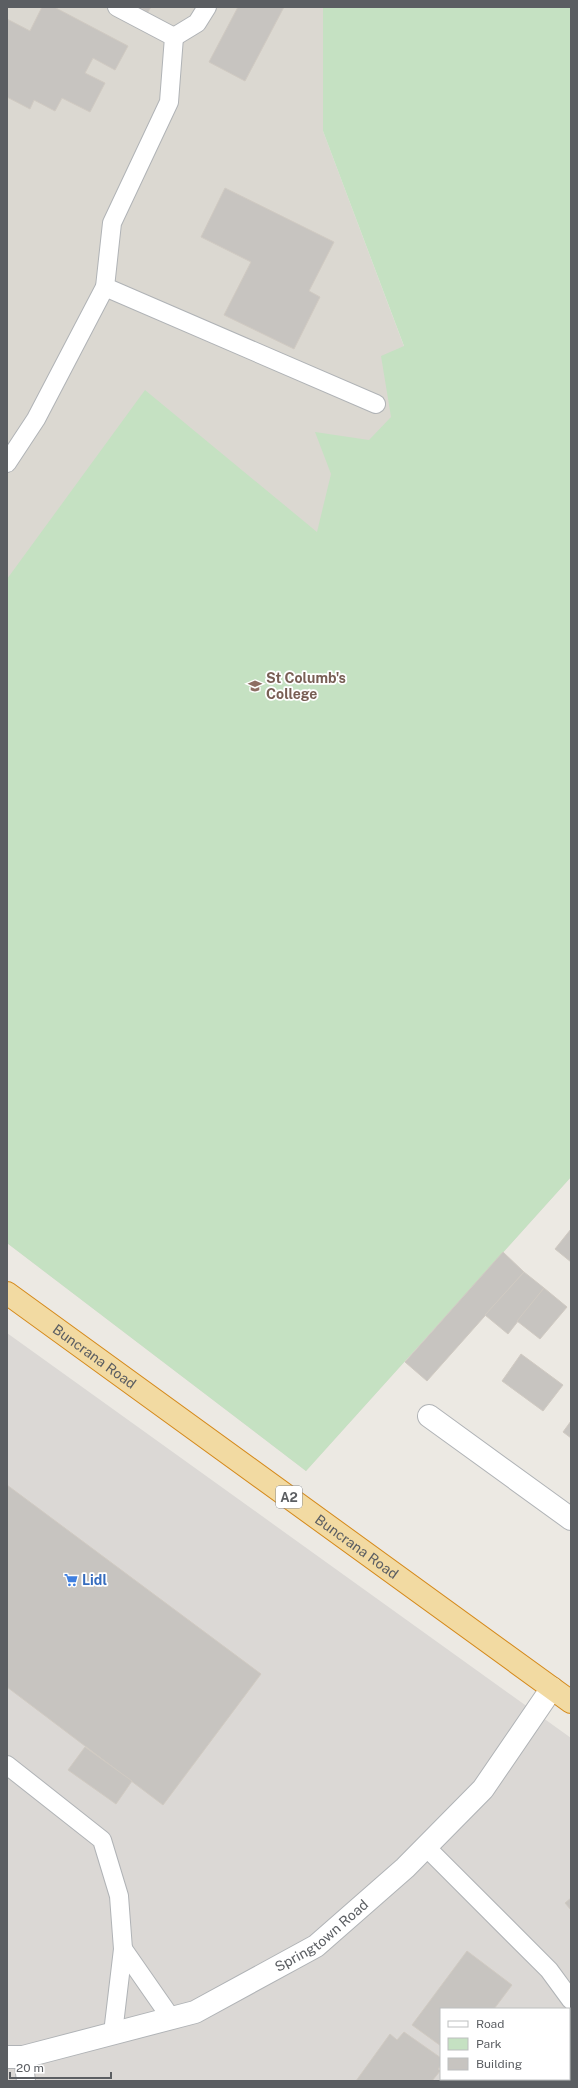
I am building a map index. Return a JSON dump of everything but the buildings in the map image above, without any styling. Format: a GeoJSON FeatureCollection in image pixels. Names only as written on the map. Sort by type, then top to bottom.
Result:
{"type":"FeatureCollection","features":[{"type":"Feature","properties":{"kind":"highway","name":"Buncrana Road"},"geometry":{"type":"LineString","coordinates":[[7,1293],[571,1702]]}},
{"type":"Feature","properties":{"kind":"street"},"geometry":{"type":"LineString","coordinates":[[429,1416],[571,1519]]}},
{"type":"Feature","properties":{"kind":"street","name":"Springtown Road"},"geometry":{"type":"LineString","coordinates":[[15,2057],[195,2012],[316,1946],[405,1868],[483,1789],[552,1688]]}},
{"type":"Feature","properties":{"kind":"lane"},"geometry":{"type":"LineString","coordinates":[[117,7],[174,37]]}},
{"type":"Feature","properties":{"kind":"lane"},"geometry":{"type":"LineString","coordinates":[[174,37],[197,24],[207,7]]}},
{"type":"Feature","properties":{"kind":"lane"},"geometry":{"type":"LineString","coordinates":[[7,463],[36,419],[104,286],[112,223],[169,102],[174,37]]}},
{"type":"Feature","properties":{"kind":"lane"},"geometry":{"type":"LineString","coordinates":[[104,286],[376,404]]}},
{"type":"Feature","properties":{"kind":"lane"},"geometry":{"type":"LineString","coordinates":[[7,1765],[102,1840],[119,1896],[123,1948],[113,2033]]}},
{"type":"Feature","properties":{"kind":"lane"},"geometry":{"type":"LineString","coordinates":[[426,1847],[549,1970],[571,2000]]}},
{"type":"Feature","properties":{"kind":"lane"},"geometry":{"type":"LineString","coordinates":[[123,1948],[170,2018]]}},
{"type":"Feature","properties":{"kind":"lane"},"geometry":{"type":"LineString","coordinates":[[15,2057],[26,2081]]}},
{"type":"Feature","properties":{"kind":"shaded area","name":"St Columb's College"},"geometry":{"type":"Polygon","coordinates":[[[7,7],[323,7],[323,131],[411,365],[571,1177],[306,1471],[7,1243],[7,7]]]}},
{"type":"Feature","properties":{"kind":"shaded area"},"geometry":{"type":"Polygon","coordinates":[[[7,1333],[571,1738],[571,2081],[7,2081],[7,1333]]]}},
{"type":"Feature","properties":{"kind":"green space","name":"St Columb's College"},"geometry":{"type":"Polygon","coordinates":[[[323,7],[571,7],[571,1177],[306,1471],[7,1243],[7,579],[145,390],[317,532],[331,474],[315,432],[369,440],[391,417],[381,356],[404,346],[323,131],[323,7]]]}},
{"type":"Feature","properties":{"kind":"place","name":"St Columb's College"},"geometry":{"type":"Point","coordinates":[255,686]}},
{"type":"Feature","properties":{"kind":"place","name":"Lidl"},"geometry":{"type":"Point","coordinates":[71,1580]}}]}
